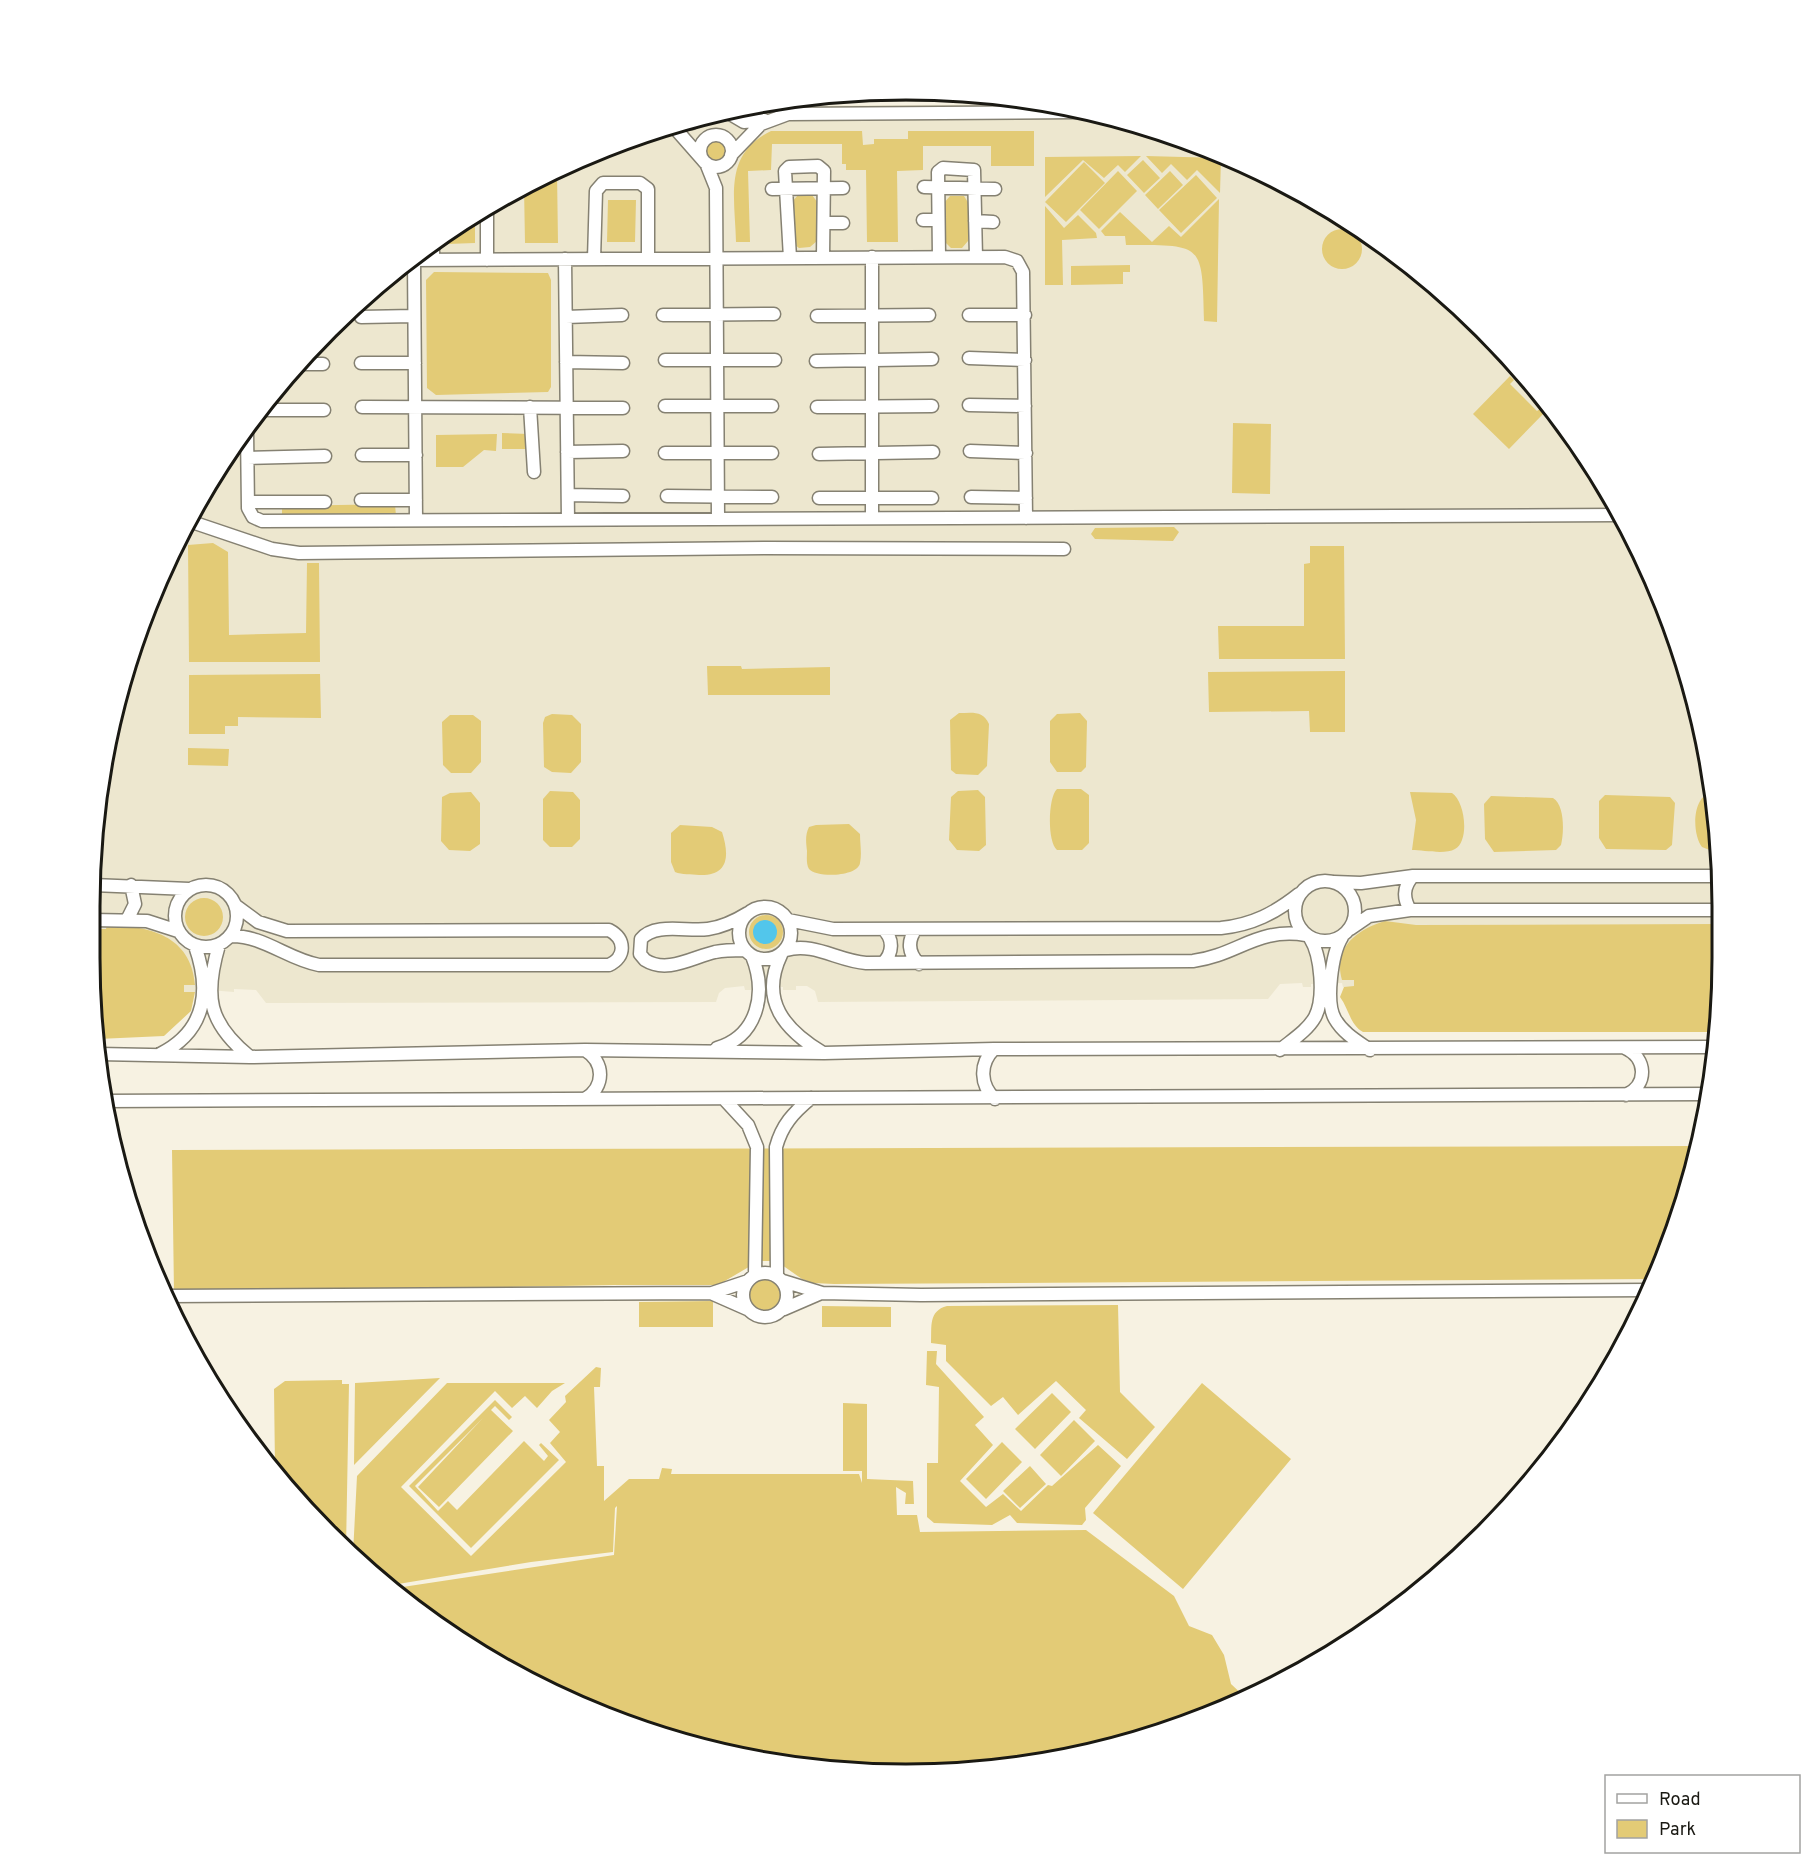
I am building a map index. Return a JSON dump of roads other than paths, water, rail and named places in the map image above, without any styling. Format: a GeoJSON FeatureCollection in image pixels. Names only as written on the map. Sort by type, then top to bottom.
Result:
{"type":"FeatureCollection","features":[{"type":"Feature","properties":{"kind":"street"},"geometry":{"type":"LineString","coordinates":[[737,119],[744,122],[771,119],[788,114],[1041,112]]}},
{"type":"Feature","properties":{"kind":"street"},"geometry":{"type":"LineString","coordinates":[[716,188],[729,159],[744,140],[771,119]]}},
{"type":"Feature","properties":{"kind":"street"},"geometry":{"type":"LineString","coordinates":[[680,133],[704,161],[717,167],[729,159],[731,147],[726,138],[726,121]]}},
{"type":"Feature","properties":{"kind":"street"},"geometry":{"type":"LineString","coordinates":[[708,126],[706,139],[700,149],[716,188],[718,519]]}},
{"type":"Feature","properties":{"kind":"street"},"geometry":{"type":"LineString","coordinates":[[687,140],[706,139],[715,135],[744,140]]}},
{"type":"Feature","properties":{"kind":"street"},"geometry":{"type":"LineString","coordinates":[[790,258],[787,168],[818,166],[824,171],[823,258]]}},
{"type":"Feature","properties":{"kind":"street"},"geometry":{"type":"LineString","coordinates":[[939,257],[938,172],[941,169],[970,168],[974,172],[976,257]]}},
{"type":"Feature","properties":{"kind":"street"},"geometry":{"type":"LineString","coordinates":[[594,259],[596,191],[603,183],[640,183],[648,189],[648,259]]}},
{"type":"Feature","properties":{"kind":"street"},"geometry":{"type":"LineString","coordinates":[[772,189],[843,188]]}},
{"type":"Feature","properties":{"kind":"street"},"geometry":{"type":"LineString","coordinates":[[924,188],[995,189]]}},
{"type":"Feature","properties":{"kind":"street"},"geometry":{"type":"LineString","coordinates":[[487,218],[488,260]]}},
{"type":"Feature","properties":{"kind":"street"},"geometry":{"type":"LineString","coordinates":[[923,220],[938,220]]}},
{"type":"Feature","properties":{"kind":"street"},"geometry":{"type":"LineString","coordinates":[[975,221],[993,222]]}},
{"type":"Feature","properties":{"kind":"street"},"geometry":{"type":"LineString","coordinates":[[774,224],[788,223]]}},
{"type":"Feature","properties":{"kind":"street"},"geometry":{"type":"LineString","coordinates":[[824,223],[843,223]]}},
{"type":"Feature","properties":{"kind":"street"},"geometry":{"type":"LineString","coordinates":[[433,254],[433,260]]}},
{"type":"Feature","properties":{"kind":"street"},"geometry":{"type":"LineString","coordinates":[[872,257],[872,518]]}},
{"type":"Feature","properties":{"kind":"street"},"geometry":{"type":"LineString","coordinates":[[425,260],[1010,257],[1020,264],[1023,272],[1026,518]]}},
{"type":"Feature","properties":{"kind":"street"},"geometry":{"type":"LineString","coordinates":[[565,259],[568,520]]}},
{"type":"Feature","properties":{"kind":"street"},"geometry":{"type":"LineString","coordinates":[[412,271],[416,520]]}},
{"type":"Feature","properties":{"kind":"street"},"geometry":{"type":"LineString","coordinates":[[663,315],[774,314]]}},
{"type":"Feature","properties":{"kind":"street"},"geometry":{"type":"LineString","coordinates":[[566,316],[622,315]]}},
{"type":"Feature","properties":{"kind":"street"},"geometry":{"type":"LineString","coordinates":[[817,316],[929,315]]}},
{"type":"Feature","properties":{"kind":"street"},"geometry":{"type":"LineString","coordinates":[[969,315],[1025,315]]}},
{"type":"Feature","properties":{"kind":"street"},"geometry":{"type":"LineString","coordinates":[[361,316],[414,316]]}},
{"type":"Feature","properties":{"kind":"street"},"geometry":{"type":"LineString","coordinates":[[969,358],[1025,360]]}},
{"type":"Feature","properties":{"kind":"street"},"geometry":{"type":"LineString","coordinates":[[816,361],[932,359]]}},
{"type":"Feature","properties":{"kind":"street"},"geometry":{"type":"LineString","coordinates":[[665,360],[775,360]]}},
{"type":"Feature","properties":{"kind":"street"},"geometry":{"type":"LineString","coordinates":[[566,362],[623,363]]}},
{"type":"Feature","properties":{"kind":"street"},"geometry":{"type":"LineString","coordinates":[[361,363],[415,363]]}},
{"type":"Feature","properties":{"kind":"street"},"geometry":{"type":"LineString","coordinates":[[310,364],[323,364]]}},
{"type":"Feature","properties":{"kind":"street"},"geometry":{"type":"LineString","coordinates":[[969,405],[1026,406]]}},
{"type":"Feature","properties":{"kind":"street"},"geometry":{"type":"LineString","coordinates":[[665,406],[772,406]]}},
{"type":"Feature","properties":{"kind":"street"},"geometry":{"type":"LineString","coordinates":[[817,407],[932,406]]}},
{"type":"Feature","properties":{"kind":"street"},"geometry":{"type":"LineString","coordinates":[[362,407],[622,408]]}},
{"type":"Feature","properties":{"kind":"street"},"geometry":{"type":"LineString","coordinates":[[530,407],[534,472]]}},
{"type":"Feature","properties":{"kind":"street"},"geometry":{"type":"LineString","coordinates":[[272,410],[324,410]]}},
{"type":"Feature","properties":{"kind":"street"},"geometry":{"type":"LineString","coordinates":[[248,442],[248,502],[250,513],[262,521],[1610,515]]}},
{"type":"Feature","properties":{"kind":"street"},"geometry":{"type":"LineString","coordinates":[[567,452],[623,451]]}},
{"type":"Feature","properties":{"kind":"street"},"geometry":{"type":"LineString","coordinates":[[970,451],[1026,453]]}},
{"type":"Feature","properties":{"kind":"street"},"geometry":{"type":"LineString","coordinates":[[819,454],[933,452]]}},
{"type":"Feature","properties":{"kind":"street"},"geometry":{"type":"LineString","coordinates":[[665,453],[772,453]]}},
{"type":"Feature","properties":{"kind":"street"},"geometry":{"type":"LineString","coordinates":[[362,455],[416,455]]}},
{"type":"Feature","properties":{"kind":"street"},"geometry":{"type":"LineString","coordinates":[[248,458],[325,456]]}},
{"type":"Feature","properties":{"kind":"street"},"geometry":{"type":"LineString","coordinates":[[568,495],[623,496]]}},
{"type":"Feature","properties":{"kind":"street"},"geometry":{"type":"LineString","coordinates":[[667,496],[772,497]]}},
{"type":"Feature","properties":{"kind":"street"},"geometry":{"type":"LineString","coordinates":[[971,497],[1026,498]]}},
{"type":"Feature","properties":{"kind":"street"},"geometry":{"type":"LineString","coordinates":[[819,498],[932,498]]}},
{"type":"Feature","properties":{"kind":"street"},"geometry":{"type":"LineString","coordinates":[[361,500],[416,500]]}},
{"type":"Feature","properties":{"kind":"street"},"geometry":{"type":"LineString","coordinates":[[248,502],[325,502]]}},
{"type":"Feature","properties":{"kind":"street"},"geometry":{"type":"LineString","coordinates":[[197,524],[272,549],[298,553],[529,549],[1064,549]]}},
{"type":"Feature","properties":{"kind":"street"},"geometry":{"type":"LineString","coordinates":[[788,920],[825,928],[883,929],[1233,927],[1260,919],[1318,881],[1361,883],[1413,876],[1711,876]]}},
{"type":"Feature","properties":{"kind":"street"},"geometry":{"type":"LineString","coordinates":[[1410,910],[1404,896],[1405,888],[1413,876]]}},
{"type":"Feature","properties":{"kind":"street"},"geometry":{"type":"LineString","coordinates":[[1315,1017],[1325,971],[1355,916],[1354,902],[1346,890],[1334,882]]}},
{"type":"Feature","properties":{"kind":"street"},"geometry":{"type":"LineString","coordinates":[[101,885],[189,889],[207,885],[216,886],[224,891],[235,905],[258,922],[286,930],[609,930],[616,934],[623,948],[621,955],[609,965],[319,965],[294,959],[262,941],[230,936]]}},
{"type":"Feature","properties":{"kind":"street"},"geometry":{"type":"LineString","coordinates":[[127,920],[135,904],[131,885]]}},
{"type":"Feature","properties":{"kind":"street"},"geometry":{"type":"LineString","coordinates":[[189,889],[177,903],[175,922],[178,931],[185,940],[195,945],[203,947],[219,945]]}},
{"type":"Feature","properties":{"kind":"street"},"geometry":{"type":"LineString","coordinates":[[1299,894],[1294,912],[1297,925],[1308,936],[1318,953],[1325,971],[1333,1016],[1347,1034],[1370,1050]]}},
{"type":"Feature","properties":{"kind":"street"},"geometry":{"type":"LineString","coordinates":[[159,1054],[185,1038],[198,1019],[207,978],[219,945],[230,936],[235,927],[235,905]]}},
{"type":"Feature","properties":{"kind":"street"},"geometry":{"type":"LineString","coordinates":[[824,1053],[796,1036],[783,1020],[775,1002],[774,976],[784,952],[791,939],[788,920],[780,911],[769,907],[758,908],[735,921],[708,929],[653,930],[641,939],[639,946],[645,960],[660,965],[682,963],[716,952],[748,953],[767,960],[784,952],[810,948],[848,961],[883,963],[1193,961],[1225,954],[1266,934],[1308,936],[1323,942],[1346,933],[1375,915],[1410,910],[1712,910]]}},
{"type":"Feature","properties":{"kind":"street"},"geometry":{"type":"LineString","coordinates":[[708,1051],[727,1045],[744,1032],[759,1004],[759,977],[739,931],[748,914]]}},
{"type":"Feature","properties":{"kind":"street"},"geometry":{"type":"LineString","coordinates":[[100,920],[154,922],[178,931]]}},
{"type":"Feature","properties":{"kind":"street"},"geometry":{"type":"LineString","coordinates":[[883,929],[889,936],[891,946],[883,963]]}},
{"type":"Feature","properties":{"kind":"street"},"geometry":{"type":"LineString","coordinates":[[916,929],[910,938],[910,950],[919,964]]}},
{"type":"Feature","properties":{"kind":"street"},"geometry":{"type":"LineString","coordinates":[[195,945],[207,978],[216,1019],[228,1038],[250,1057]]}},
{"type":"Feature","properties":{"kind":"street"},"geometry":{"type":"LineString","coordinates":[[759,1004],[775,1002]]}},
{"type":"Feature","properties":{"kind":"street"},"geometry":{"type":"LineString","coordinates":[[1280,1050],[1315,1017],[1324,1014],[1333,1016]]}},
{"type":"Feature","properties":{"kind":"street"},"geometry":{"type":"LineString","coordinates":[[198,1019],[216,1019]]}},
{"type":"Feature","properties":{"kind":"street"},"geometry":{"type":"LineString","coordinates":[[106,1054],[250,1057],[585,1050],[824,1053],[994,1049],[1370,1050],[1707,1047]]}},
{"type":"Feature","properties":{"kind":"street"},"geometry":{"type":"LineString","coordinates":[[1624,1048],[1638,1058],[1642,1074],[1636,1089],[1626,1095]]}},
{"type":"Feature","properties":{"kind":"street"},"geometry":{"type":"LineString","coordinates":[[994,1049],[984,1065],[983,1077],[987,1089],[995,1099]]}},
{"type":"Feature","properties":{"kind":"street"},"geometry":{"type":"LineString","coordinates":[[585,1050],[595,1057],[601,1075],[598,1087],[585,1099]]}},
{"type":"Feature","properties":{"kind":"street"},"geometry":{"type":"LineString","coordinates":[[113,1101],[995,1099],[1700,1094]]}},
{"type":"Feature","properties":{"kind":"street"},"geometry":{"type":"LineString","coordinates":[[783,1309],[788,1295],[780,1279],[774,1162],[780,1131],[792,1114],[811,1098]]}},
{"type":"Feature","properties":{"kind":"street"},"geometry":{"type":"LineString","coordinates":[[724,1099],[748,1125],[753,1135],[758,1161],[751,1278],[743,1295],[747,1309]]}},
{"type":"Feature","properties":{"kind":"street"},"geometry":{"type":"LineString","coordinates":[[758,1161],[774,1162]]}},
{"type":"Feature","properties":{"kind":"street"},"geometry":{"type":"LineString","coordinates":[[175,1296],[712,1293],[766,1273],[822,1293],[932,1295],[1639,1290]]}},
{"type":"Feature","properties":{"kind":"street"},"geometry":{"type":"LineString","coordinates":[[712,1293],[761,1318],[770,1318],[783,1309],[822,1293]]}},
{"type":"Feature","properties":{"kind":"water"},"geometry":{"type":"Polygon","coordinates":[[[765,920],[774,923],[777,932],[774,941],[765,944],[756,941],[753,932],[756,923],[765,920]]]}}]}
